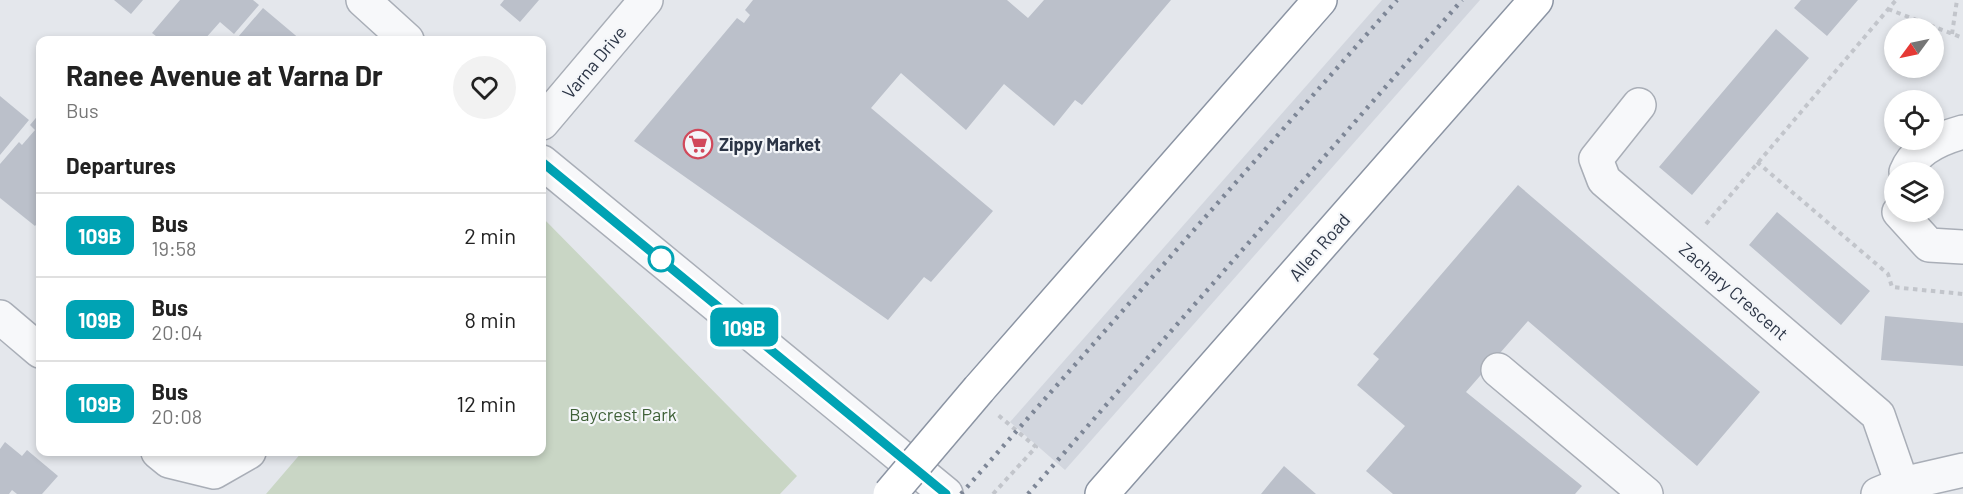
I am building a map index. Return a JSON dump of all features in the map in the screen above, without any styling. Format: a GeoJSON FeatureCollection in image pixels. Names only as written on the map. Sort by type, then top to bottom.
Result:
{"type":"FeatureCollection","features":[{"type":"Feature","properties":{"kind":"highway"},"geometry":{"type":"LineString","coordinates":[[890,494],[979,389],[1320,0]]}},
{"type":"Feature","properties":{"kind":"highway","name":"Allen Road"},"geometry":{"type":"LineString","coordinates":[[1101,494],[1536,0]]}},
{"type":"Feature","properties":{"kind":"street"},"geometry":{"type":"LineString","coordinates":[[363,0],[402,36]]}},
{"type":"Feature","properties":{"kind":"street","name":"Varna Drive"},"geometry":{"type":"LineString","coordinates":[[546,118],[646,0]]}},
{"type":"Feature","properties":{"kind":"street","name":"Zachary Crescent"},"geometry":{"type":"LineString","coordinates":[[1639,105],[1596,159],[1604,180],[1878,415],[1890,489]]}},
{"type":"Feature","properties":{"kind":"street"},"geometry":{"type":"LineString","coordinates":[[1911,162],[1937,139],[1963,132]]}},
{"type":"Feature","properties":{"kind":"street"},"geometry":{"type":"LineString","coordinates":[[546,165],[946,494]]}},
{"type":"Feature","properties":{"kind":"street"},"geometry":{"type":"LineString","coordinates":[[1908,222],[1929,245],[1963,247]]}},
{"type":"Feature","properties":{"kind":"street"},"geometry":{"type":"LineString","coordinates":[[0,316],[36,348]]}},
{"type":"Feature","properties":{"kind":"street"},"geometry":{"type":"LineString","coordinates":[[1498,370],[1646,494]]}},
{"type":"Feature","properties":{"kind":"street"},"geometry":{"type":"LineString","coordinates":[[163,456],[170,461],[214,472],[242,456]]}},
{"type":"Feature","properties":{"kind":"street"},"geometry":{"type":"LineString","coordinates":[[1890,489],[1963,470]]}},
{"type":"Feature","properties":{"kind":"path"},"geometry":{"type":"LineString","coordinates":[[1685,249],[1896,0]]}},
{"type":"Feature","properties":{"kind":"path"},"geometry":{"type":"LineString","coordinates":[[1952,34],[1957,0]]}},
{"type":"Feature","properties":{"kind":"path"},"geometry":{"type":"LineString","coordinates":[[1888,9],[1963,38]]}},
{"type":"Feature","properties":{"kind":"path"},"geometry":{"type":"LineString","coordinates":[[1757,162],[1888,274],[1893,287],[1963,294]]}},
{"type":"Feature","properties":{"kind":"path"},"geometry":{"type":"LineString","coordinates":[[993,494],[1036,447]]}},
{"type":"Feature","properties":{"kind":"shaded area"},"geometry":{"type":"Polygon","coordinates":[[[1382,0],[1480,0],[1065,470],[1010,422],[1382,0]]]}},
{"type":"Feature","properties":{"kind":"green space","name":"Baycrest Park"},"geometry":{"type":"Polygon","coordinates":[[[546,221],[797,476],[780,494],[266,494],[299,456],[546,456],[546,221]]]}},
{"type":"Feature","properties":{"kind":"building"},"geometry":{"type":"Polygon","coordinates":[[[114,0],[143,0],[131,14],[114,0]]]}},
{"type":"Feature","properties":{"kind":"building"},"geometry":{"type":"Polygon","coordinates":[[[180,0],[253,0],[259,5],[234,34],[220,22],[208,36],[156,36],[152,33],[180,0]]]}},
{"type":"Feature","properties":{"kind":"building"},"geometry":{"type":"Polygon","coordinates":[[[504,0],[539,0],[520,22],[500,5],[504,0]]]}},
{"type":"Feature","properties":{"kind":"building"},"geometry":{"type":"Polygon","coordinates":[[[753,0],[1007,0],[1028,18],[1044,0],[1171,0],[1082,105],[1075,100],[1054,126],[1004,84],[966,130],[901,73],[871,108],[993,211],[931,282],[924,277],[888,320],[634,141],[737,18],[744,23],[750,15],[745,10],[753,0]]]}},
{"type":"Feature","properties":{"kind":"building"},"geometry":{"type":"Polygon","coordinates":[[[1801,0],[1858,0],[1827,36],[1794,8],[1801,0]]]}},
{"type":"Feature","properties":{"kind":"building"},"geometry":{"type":"Polygon","coordinates":[[[263,8],[296,36],[239,36],[263,8]]]}},
{"type":"Feature","properties":{"kind":"building"},"geometry":{"type":"Polygon","coordinates":[[[1776,29],[1809,58],[1692,195],[1659,167],[1776,29]]]}},
{"type":"Feature","properties":{"kind":"building"},"geometry":{"type":"Polygon","coordinates":[[[0,96],[29,120],[0,155],[0,96]]]}},
{"type":"Feature","properties":{"kind":"building"},"geometry":{"type":"Polygon","coordinates":[[[36,118],[35,226],[0,198],[0,164],[19,142],[22,145],[35,130],[30,125],[36,118]]]}},
{"type":"Feature","properties":{"kind":"building"},"geometry":{"type":"Polygon","coordinates":[[[1518,185],[1760,392],[1697,466],[1528,321],[1466,392],[1582,486],[1575,494],[1393,494],[1366,471],[1405,426],[1357,385],[1379,359],[1373,354],[1518,185]]]}},
{"type":"Feature","properties":{"kind":"building"},"geometry":{"type":"Polygon","coordinates":[[[1777,212],[1870,291],[1841,325],[1749,245],[1777,212]]]}},
{"type":"Feature","properties":{"kind":"building"},"geometry":{"type":"Polygon","coordinates":[[[1885,316],[1963,323],[1963,366],[1881,360],[1885,316]]]}},
{"type":"Feature","properties":{"kind":"building"},"geometry":{"type":"Polygon","coordinates":[[[5,442],[22,456],[27,450],[58,476],[42,494],[17,494],[12,490],[9,494],[0,494],[0,449],[5,442]]]}},
{"type":"Feature","properties":{"kind":"building"},"geometry":{"type":"Polygon","coordinates":[[[1284,466],[1316,494],[1261,494],[1284,466]]]}},
{"type":"Feature","properties":{"kind":"railway"},"geometry":{"type":"LineString","coordinates":[[961,494],[1397,0]]}},
{"type":"Feature","properties":{"kind":"railway"},"geometry":{"type":"LineString","coordinates":[[1028,494],[1462,0]]}},
{"type":"Feature","properties":{"kind":"bus line","name":"109B"},"geometry":{"type":"LineString","coordinates":[[546,165],[946,494]]}},
{"type":"Feature","properties":{"kind":"place","name":"Zippy Market"},"geometry":{"type":"Point","coordinates":[698,144]}}]}
